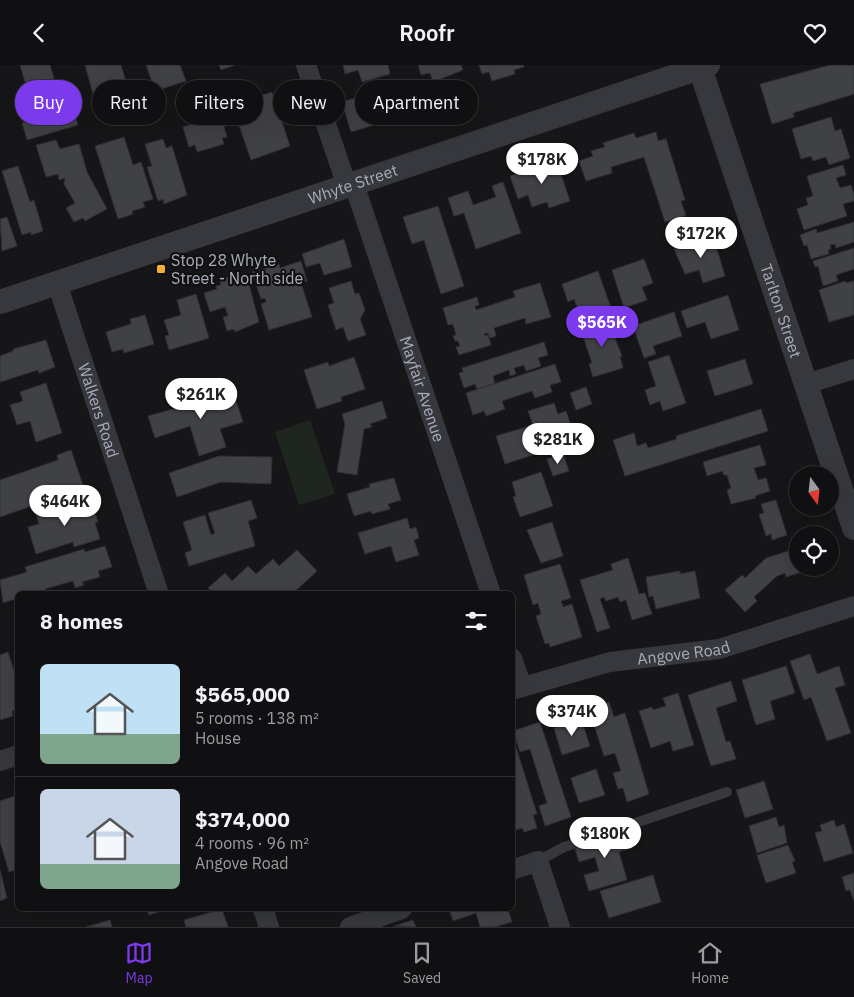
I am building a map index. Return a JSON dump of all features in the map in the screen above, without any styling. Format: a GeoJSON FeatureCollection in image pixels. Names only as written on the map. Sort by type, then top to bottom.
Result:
{"type":"FeatureCollection","features":[{"type":"Feature","properties":{"kind":"street","name":"Mayfair Avenue"},"geometry":{"type":"LineString","coordinates":[[306,65],[350,185],[490,591]]}},
{"type":"Feature","properties":{"kind":"street","name":"Whyte Street"},"geometry":{"type":"LineString","coordinates":[[0,302],[702,66]]}},
{"type":"Feature","properties":{"kind":"street","name":"Tarlton Street"},"geometry":{"type":"LineString","coordinates":[[702,66],[854,528]]}},
{"type":"Feature","properties":{"kind":"street","name":"Walkers Road"},"geometry":{"type":"LineString","coordinates":[[57,283],[158,591]]}},
{"type":"Feature","properties":{"kind":"street"},"geometry":{"type":"LineString","coordinates":[[806,385],[854,369]]}},
{"type":"Feature","properties":{"kind":"street","name":"Angove Road"},"geometry":{"type":"LineString","coordinates":[[517,688],[610,662],[719,649],[854,606]]}},
{"type":"Feature","properties":{"kind":"street"},"geometry":{"type":"LineString","coordinates":[[0,761],[15,756]]}},
{"type":"Feature","properties":{"kind":"street"},"geometry":{"type":"LineString","coordinates":[[515,869],[538,861],[560,927]]}},
{"type":"Feature","properties":{"kind":"street"},"geometry":{"type":"LineString","coordinates":[[264,911],[269,927]]}},
{"type":"Feature","properties":{"kind":"street"},"geometry":{"type":"LineString","coordinates":[[350,927],[396,911]]}},
{"type":"Feature","properties":{"kind":"lane"},"geometry":{"type":"LineString","coordinates":[[538,861],[564,847],[727,792]]}},
{"type":"Feature","properties":{"kind":"shaded area"},"geometry":{"type":"Polygon","coordinates":[[[310,420],[335,494],[299,505],[275,432],[310,420]]]}},
{"type":"Feature","properties":{"kind":"building"},"geometry":{"type":"Polygon","coordinates":[[[20,65],[50,65],[54,80],[24,80],[20,65]]]}},
{"type":"Feature","properties":{"kind":"building"},"geometry":{"type":"Polygon","coordinates":[[[85,65],[121,65],[126,80],[92,80],[92,91],[85,65]]]}},
{"type":"Feature","properties":{"kind":"building"},"geometry":{"type":"Polygon","coordinates":[[[146,65],[180,65],[186,80],[176,80],[176,84],[166,87],[166,80],[151,80],[146,65]]]}},
{"type":"Feature","properties":{"kind":"building"},"geometry":{"type":"Polygon","coordinates":[[[219,65],[235,65],[221,70],[219,65]]]}},
{"type":"Feature","properties":{"kind":"building"},"geometry":{"type":"Polygon","coordinates":[[[343,65],[388,65],[390,74],[369,80],[361,80],[358,70],[345,74],[343,65]]]}},
{"type":"Feature","properties":{"kind":"building"},"geometry":{"type":"Polygon","coordinates":[[[418,65],[461,65],[463,70],[438,80],[432,80],[430,73],[421,75],[418,65]]]}},
{"type":"Feature","properties":{"kind":"building"},"geometry":{"type":"Polygon","coordinates":[[[479,65],[523,65],[524,67],[514,70],[515,74],[492,81],[489,72],[482,74],[479,65]]]}},
{"type":"Feature","properties":{"kind":"building"},"geometry":{"type":"Polygon","coordinates":[[[830,65],[854,65],[854,94],[793,113],[794,117],[772,124],[760,84],[830,65]]]}},
{"type":"Feature","properties":{"kind":"building"},"geometry":{"type":"Polygon","coordinates":[[[272,92],[273,125],[283,125],[290,146],[251,160],[239,125],[263,125],[263,95],[272,92]]]}},
{"type":"Feature","properties":{"kind":"building"},"geometry":{"type":"Polygon","coordinates":[[[355,98],[355,125],[374,125],[351,132],[345,112],[345,101],[355,98]]]}},
{"type":"Feature","properties":{"kind":"building"},"geometry":{"type":"Polygon","coordinates":[[[831,117],[835,131],[841,129],[850,158],[829,165],[826,157],[813,161],[811,156],[801,159],[792,129],[831,117]]]}},
{"type":"Feature","properties":{"kind":"building"},"geometry":{"type":"Polygon","coordinates":[[[23,125],[78,125],[27,140],[23,125]]]}},
{"type":"Feature","properties":{"kind":"building"},"geometry":{"type":"Polygon","coordinates":[[[190,125],[224,125],[227,137],[222,138],[224,144],[197,152],[195,145],[189,147],[183,127],[190,125]]]}},
{"type":"Feature","properties":{"kind":"building"},"geometry":{"type":"Polygon","coordinates":[[[656,132],[658,141],[666,139],[685,200],[681,201],[686,216],[665,222],[644,157],[611,167],[612,173],[586,181],[579,161],[593,156],[591,151],[605,147],[603,143],[634,133],[636,138],[656,132]]]}},
{"type":"Feature","properties":{"kind":"building"},"geometry":{"type":"Polygon","coordinates":[[[124,137],[133,165],[141,162],[153,199],[143,202],[145,207],[132,211],[133,214],[118,219],[95,146],[124,137]]]}},
{"type":"Feature","properties":{"kind":"building"},"geometry":{"type":"Polygon","coordinates":[[[163,139],[166,148],[172,146],[187,195],[164,204],[163,199],[158,201],[147,167],[152,166],[145,144],[163,139]]]}},
{"type":"Feature","properties":{"kind":"building"},"geometry":{"type":"Polygon","coordinates":[[[56,140],[60,149],[79,144],[87,172],[107,209],[85,221],[83,218],[74,222],[66,208],[75,203],[64,184],[65,178],[59,180],[58,174],[46,177],[36,145],[56,140]]]}},
{"type":"Feature","properties":{"kind":"building"},"geometry":{"type":"Polygon","coordinates":[[[556,160],[570,201],[549,208],[547,202],[532,207],[528,195],[518,199],[510,176],[556,160]]]}},
{"type":"Feature","properties":{"kind":"building"},"geometry":{"type":"Polygon","coordinates":[[[843,165],[846,175],[836,178],[840,188],[851,185],[854,194],[854,201],[843,204],[847,216],[804,230],[797,209],[808,205],[806,198],[813,196],[807,176],[843,165]]]}},
{"type":"Feature","properties":{"kind":"building"},"geometry":{"type":"Polygon","coordinates":[[[18,166],[30,202],[34,200],[43,231],[31,235],[31,232],[22,235],[2,171],[18,166]]]}},
{"type":"Feature","properties":{"kind":"building"},"geometry":{"type":"Polygon","coordinates":[[[503,182],[521,233],[476,249],[464,213],[454,216],[448,198],[468,191],[473,205],[496,197],[492,186],[503,182]]]}},
{"type":"Feature","properties":{"kind":"building"},"geometry":{"type":"Polygon","coordinates":[[[438,206],[464,286],[441,294],[424,240],[412,244],[403,217],[438,206]]]}},
{"type":"Feature","properties":{"kind":"building"},"geometry":{"type":"Polygon","coordinates":[[[7,217],[17,246],[2,251],[0,219],[7,217]]]}},
{"type":"Feature","properties":{"kind":"building"},"geometry":{"type":"Polygon","coordinates":[[[854,222],[854,242],[836,248],[835,244],[830,245],[829,254],[811,259],[807,245],[804,246],[800,235],[816,229],[817,233],[854,222]]]}},
{"type":"Feature","properties":{"kind":"building"},"geometry":{"type":"Polygon","coordinates":[[[713,236],[725,276],[703,283],[699,270],[685,274],[674,249],[713,236]]]}},
{"type":"Feature","properties":{"kind":"building"},"geometry":{"type":"Polygon","coordinates":[[[344,239],[352,267],[324,275],[320,263],[306,267],[302,254],[344,239]]]}},
{"type":"Feature","properties":{"kind":"building"},"geometry":{"type":"Polygon","coordinates":[[[854,248],[854,269],[836,275],[838,281],[823,286],[818,266],[815,267],[813,261],[854,248]]]}},
{"type":"Feature","properties":{"kind":"building"},"geometry":{"type":"Polygon","coordinates":[[[644,259],[653,283],[642,287],[647,300],[624,308],[612,270],[644,259]]]}},
{"type":"Feature","properties":{"kind":"building"},"geometry":{"type":"Polygon","coordinates":[[[301,261],[307,281],[301,283],[312,317],[269,330],[261,304],[266,302],[265,298],[261,299],[252,272],[279,264],[280,268],[301,261]]]}},
{"type":"Feature","properties":{"kind":"building"},"geometry":{"type":"Polygon","coordinates":[[[598,271],[611,308],[580,315],[574,299],[568,302],[562,284],[598,271]]]}},
{"type":"Feature","properties":{"kind":"building"},"geometry":{"type":"Polygon","coordinates":[[[246,273],[259,322],[235,332],[234,329],[227,331],[223,317],[228,316],[225,307],[210,312],[204,293],[217,289],[216,286],[221,285],[219,279],[246,273]]]}},
{"type":"Feature","properties":{"kind":"building"},"geometry":{"type":"Polygon","coordinates":[[[351,281],[355,294],[359,293],[365,310],[360,319],[366,335],[348,341],[343,327],[336,330],[328,305],[334,303],[329,288],[351,281]]]}},
{"type":"Feature","properties":{"kind":"building"},"geometry":{"type":"Polygon","coordinates":[[[845,281],[846,283],[854,281],[854,315],[829,322],[819,290],[845,281]]]}},
{"type":"Feature","properties":{"kind":"building"},"geometry":{"type":"Polygon","coordinates":[[[540,283],[551,317],[526,324],[525,318],[494,328],[496,336],[490,338],[488,333],[484,334],[485,336],[488,335],[491,345],[459,355],[456,347],[460,346],[453,336],[456,335],[453,324],[448,325],[443,308],[477,297],[479,305],[475,306],[476,310],[515,297],[513,291],[540,283]]]}},
{"type":"Feature","properties":{"kind":"building"},"geometry":{"type":"Polygon","coordinates":[[[196,294],[209,338],[169,350],[165,336],[169,335],[164,320],[181,315],[177,300],[196,294]]]}},
{"type":"Feature","properties":{"kind":"building"},"geometry":{"type":"Polygon","coordinates":[[[728,295],[739,330],[711,339],[705,322],[687,328],[681,311],[728,295]]]}},
{"type":"Feature","properties":{"kind":"building"},"geometry":{"type":"Polygon","coordinates":[[[674,312],[682,336],[653,346],[656,354],[644,358],[633,326],[674,312]]]}},
{"type":"Feature","properties":{"kind":"building"},"geometry":{"type":"Polygon","coordinates":[[[145,315],[154,344],[124,353],[123,349],[112,352],[106,332],[131,324],[130,319],[145,315]]]}},
{"type":"Feature","properties":{"kind":"building"},"geometry":{"type":"Polygon","coordinates":[[[607,318],[622,356],[620,357],[623,368],[593,377],[589,364],[592,363],[580,327],[607,318]]]}},
{"type":"Feature","properties":{"kind":"building"},"geometry":{"type":"Polygon","coordinates":[[[46,340],[55,367],[39,373],[38,370],[0,382],[0,356],[13,351],[13,349],[46,340]]]}},
{"type":"Feature","properties":{"kind":"building"},"geometry":{"type":"Polygon","coordinates":[[[544,342],[548,355],[538,358],[541,366],[526,371],[524,365],[514,368],[516,374],[510,376],[509,370],[493,376],[495,384],[477,389],[475,384],[464,388],[459,373],[463,372],[462,368],[544,342]]]}},
{"type":"Feature","properties":{"kind":"building"},"geometry":{"type":"Polygon","coordinates":[[[669,355],[686,403],[663,411],[660,401],[650,405],[645,390],[656,386],[648,362],[669,355]]]}},
{"type":"Feature","properties":{"kind":"building"},"geometry":{"type":"Polygon","coordinates":[[[354,357],[365,389],[341,397],[342,401],[317,409],[304,370],[328,362],[329,366],[354,357]]]}},
{"type":"Feature","properties":{"kind":"building"},"geometry":{"type":"Polygon","coordinates":[[[745,359],[753,384],[715,396],[707,371],[745,359]]]}},
{"type":"Feature","properties":{"kind":"building"},"geometry":{"type":"Polygon","coordinates":[[[555,364],[561,382],[550,385],[552,392],[535,398],[532,391],[502,401],[505,409],[486,416],[484,411],[473,415],[466,393],[555,364]]]}},
{"type":"Feature","properties":{"kind":"building"},"geometry":{"type":"Polygon","coordinates":[[[46,383],[62,433],[36,442],[30,421],[17,425],[10,405],[23,401],[20,392],[46,383]]]}},
{"type":"Feature","properties":{"kind":"building"},"geometry":{"type":"Polygon","coordinates":[[[231,386],[243,422],[220,429],[226,447],[199,456],[190,426],[155,438],[148,416],[180,407],[179,405],[231,386]]]}},
{"type":"Feature","properties":{"kind":"building"},"geometry":{"type":"Polygon","coordinates":[[[586,387],[592,404],[576,410],[570,393],[586,387]]]}},
{"type":"Feature","properties":{"kind":"building"},"geometry":{"type":"Polygon","coordinates":[[[382,401],[387,418],[370,424],[372,427],[364,429],[357,475],[337,472],[345,424],[342,414],[382,401]]]}},
{"type":"Feature","properties":{"kind":"building"},"geometry":{"type":"Polygon","coordinates":[[[554,403],[558,414],[566,411],[576,441],[505,464],[496,436],[533,425],[528,411],[554,403]]]}},
{"type":"Feature","properties":{"kind":"building"},"geometry":{"type":"Polygon","coordinates":[[[761,409],[768,431],[625,476],[613,440],[634,433],[637,446],[646,443],[648,448],[677,439],[676,436],[761,409]]]}},
{"type":"Feature","properties":{"kind":"building"},"geometry":{"type":"Polygon","coordinates":[[[760,445],[766,465],[754,468],[758,480],[766,478],[770,491],[755,496],[756,498],[731,504],[727,490],[731,488],[727,475],[724,475],[722,471],[707,476],[703,462],[760,445]]]}},
{"type":"Feature","properties":{"kind":"building"},"geometry":{"type":"Polygon","coordinates":[[[71,450],[84,488],[0,517],[0,480],[58,460],[57,455],[71,450]]]}},
{"type":"Feature","properties":{"kind":"building"},"geometry":{"type":"Polygon","coordinates":[[[563,454],[569,471],[553,476],[547,459],[563,454]]]}},
{"type":"Feature","properties":{"kind":"building"},"geometry":{"type":"Polygon","coordinates":[[[219,456],[272,457],[271,484],[221,482],[177,497],[169,473],[219,456]]]}},
{"type":"Feature","properties":{"kind":"building"},"geometry":{"type":"Polygon","coordinates":[[[541,472],[553,506],[520,517],[513,497],[516,496],[512,482],[541,472]]]}},
{"type":"Feature","properties":{"kind":"building"},"geometry":{"type":"Polygon","coordinates":[[[394,478],[401,500],[388,504],[390,509],[372,514],[371,511],[354,516],[347,494],[370,487],[369,484],[394,478]]]}},
{"type":"Feature","properties":{"kind":"building"},"geometry":{"type":"Polygon","coordinates":[[[86,498],[89,507],[93,506],[98,522],[95,523],[100,539],[74,547],[73,542],[36,554],[28,527],[39,524],[36,514],[86,498]]]}},
{"type":"Feature","properties":{"kind":"building"},"geometry":{"type":"Polygon","coordinates":[[[251,500],[257,518],[248,521],[255,546],[189,566],[185,553],[192,550],[183,522],[205,515],[211,535],[215,533],[208,513],[251,500]]]}},
{"type":"Feature","properties":{"kind":"building"},"geometry":{"type":"Polygon","coordinates":[[[776,500],[787,535],[772,540],[771,534],[766,536],[759,514],[764,513],[761,504],[776,500]]]}},
{"type":"Feature","properties":{"kind":"building"},"geometry":{"type":"Polygon","coordinates":[[[407,518],[410,529],[416,527],[419,538],[414,540],[419,555],[396,562],[391,546],[365,554],[358,533],[407,518]]]}},
{"type":"Feature","properties":{"kind":"building"},"geometry":{"type":"Polygon","coordinates":[[[552,522],[563,556],[541,563],[527,530],[552,522]]]}},
{"type":"Feature","properties":{"kind":"building"},"geometry":{"type":"Polygon","coordinates":[[[105,546],[112,567],[98,571],[100,577],[82,582],[84,585],[75,588],[73,581],[45,589],[46,591],[15,591],[15,599],[3,603],[0,580],[27,572],[25,567],[84,549],[85,552],[105,546]]]}},
{"type":"Feature","properties":{"kind":"building"},"geometry":{"type":"Polygon","coordinates":[[[297,550],[317,571],[295,591],[211,591],[208,588],[225,573],[232,581],[248,566],[256,574],[273,559],[279,566],[297,550]]]}},
{"type":"Feature","properties":{"kind":"building"},"geometry":{"type":"Polygon","coordinates":[[[789,551],[789,576],[786,577],[785,573],[777,576],[754,597],[757,601],[745,612],[725,590],[742,575],[745,578],[766,558],[789,551]]]}},
{"type":"Feature","properties":{"kind":"building"},"geometry":{"type":"Polygon","coordinates":[[[628,558],[639,594],[645,593],[652,614],[632,620],[626,600],[620,602],[618,597],[606,601],[604,597],[600,599],[610,628],[597,632],[580,580],[613,570],[611,564],[628,558]]]}},
{"type":"Feature","properties":{"kind":"building"},"geometry":{"type":"Polygon","coordinates":[[[560,564],[571,598],[561,601],[563,607],[572,604],[582,637],[550,647],[549,643],[545,644],[536,616],[541,614],[538,603],[533,605],[524,575],[560,564]]]}},
{"type":"Feature","properties":{"kind":"building"},"geometry":{"type":"Polygon","coordinates":[[[680,571],[680,574],[695,571],[700,598],[656,609],[653,596],[649,597],[646,577],[680,571]]]}},
{"type":"Feature","properties":{"kind":"building"},"geometry":{"type":"Polygon","coordinates":[[[8,652],[15,674],[15,710],[12,711],[13,716],[0,720],[0,655],[8,652]]]}},
{"type":"Feature","properties":{"kind":"building"},"geometry":{"type":"Polygon","coordinates":[[[810,654],[817,674],[839,666],[845,685],[835,688],[851,733],[827,741],[811,697],[804,700],[790,661],[810,654]]]}},
{"type":"Feature","properties":{"kind":"building"},"geometry":{"type":"Polygon","coordinates":[[[786,666],[795,693],[770,701],[775,719],[756,725],[742,680],[786,666]]]}},
{"type":"Feature","properties":{"kind":"building"},"geometry":{"type":"Polygon","coordinates":[[[731,681],[737,701],[716,708],[726,742],[730,741],[736,759],[711,766],[688,695],[731,681]]]}},
{"type":"Feature","properties":{"kind":"building"},"geometry":{"type":"Polygon","coordinates":[[[678,693],[694,745],[673,751],[670,741],[651,748],[639,711],[652,707],[653,710],[666,706],[663,698],[678,693]]]}},
{"type":"Feature","properties":{"kind":"building"},"geometry":{"type":"Polygon","coordinates":[[[609,702],[614,717],[625,713],[649,794],[627,802],[623,788],[618,789],[613,773],[621,771],[615,753],[604,756],[589,709],[609,702]]]}},
{"type":"Feature","properties":{"kind":"building"},"geometry":{"type":"Polygon","coordinates":[[[581,719],[590,746],[562,755],[554,728],[581,719]]]}},
{"type":"Feature","properties":{"kind":"building"},"geometry":{"type":"Polygon","coordinates":[[[540,722],[571,817],[545,826],[539,806],[547,803],[530,749],[520,752],[515,730],[540,722]]]}},
{"type":"Feature","properties":{"kind":"building"},"geometry":{"type":"Polygon","coordinates":[[[515,747],[537,814],[533,815],[537,828],[524,832],[522,828],[515,830],[515,747]]]}},
{"type":"Feature","properties":{"kind":"building"},"geometry":{"type":"Polygon","coordinates":[[[596,769],[605,795],[579,803],[571,778],[596,769]]]}},
{"type":"Feature","properties":{"kind":"building"},"geometry":{"type":"Polygon","coordinates":[[[764,781],[773,809],[745,818],[736,790],[764,781]]]}},
{"type":"Feature","properties":{"kind":"building"},"geometry":{"type":"Polygon","coordinates":[[[15,796],[15,870],[9,872],[0,842],[0,801],[15,796]]]}},
{"type":"Feature","properties":{"kind":"building"},"geometry":{"type":"Polygon","coordinates":[[[776,817],[779,827],[784,825],[787,843],[757,853],[749,826],[776,817]]]}},
{"type":"Feature","properties":{"kind":"building"},"geometry":{"type":"Polygon","coordinates":[[[834,820],[836,827],[844,824],[853,853],[824,862],[815,833],[822,831],[820,825],[834,820]]]}},
{"type":"Feature","properties":{"kind":"building"},"geometry":{"type":"Polygon","coordinates":[[[626,830],[632,848],[619,852],[627,880],[589,891],[584,875],[599,871],[595,857],[579,862],[574,845],[626,830]]]}},
{"type":"Feature","properties":{"kind":"building"},"geometry":{"type":"Polygon","coordinates":[[[788,845],[795,861],[792,862],[796,873],[766,883],[757,855],[788,845]]]}},
{"type":"Feature","properties":{"kind":"building"},"geometry":{"type":"Polygon","coordinates":[[[0,870],[7,898],[0,901],[0,870]]]}},
{"type":"Feature","properties":{"kind":"building"},"geometry":{"type":"Polygon","coordinates":[[[854,873],[854,901],[850,890],[846,891],[842,877],[854,873]]]}},
{"type":"Feature","properties":{"kind":"building"},"geometry":{"type":"Polygon","coordinates":[[[653,875],[661,902],[609,918],[600,891],[653,875]]]}},
{"type":"Feature","properties":{"kind":"building"},"geometry":{"type":"Polygon","coordinates":[[[148,911],[162,911],[149,915],[148,911]]]}},
{"type":"Feature","properties":{"kind":"building"},"geometry":{"type":"Polygon","coordinates":[[[215,911],[223,911],[228,927],[186,927],[184,920],[215,911]]]}},
{"type":"Feature","properties":{"kind":"building"},"geometry":{"type":"Polygon","coordinates":[[[450,911],[509,911],[512,922],[494,927],[480,927],[476,913],[453,921],[450,911]]]}},
{"type":"Feature","properties":{"kind":"building"},"geometry":{"type":"Polygon","coordinates":[[[110,920],[112,927],[86,927],[110,920]]]}},
{"type":"Feature","properties":{"kind":"building"},"geometry":{"type":"Polygon","coordinates":[[[413,920],[416,927],[394,926],[413,920]]]}},
{"type":"Feature","properties":{"kind":"place","name":"Stop 28 Whyte Street - North side"},"geometry":{"type":"Point","coordinates":[161,269]}}]}
